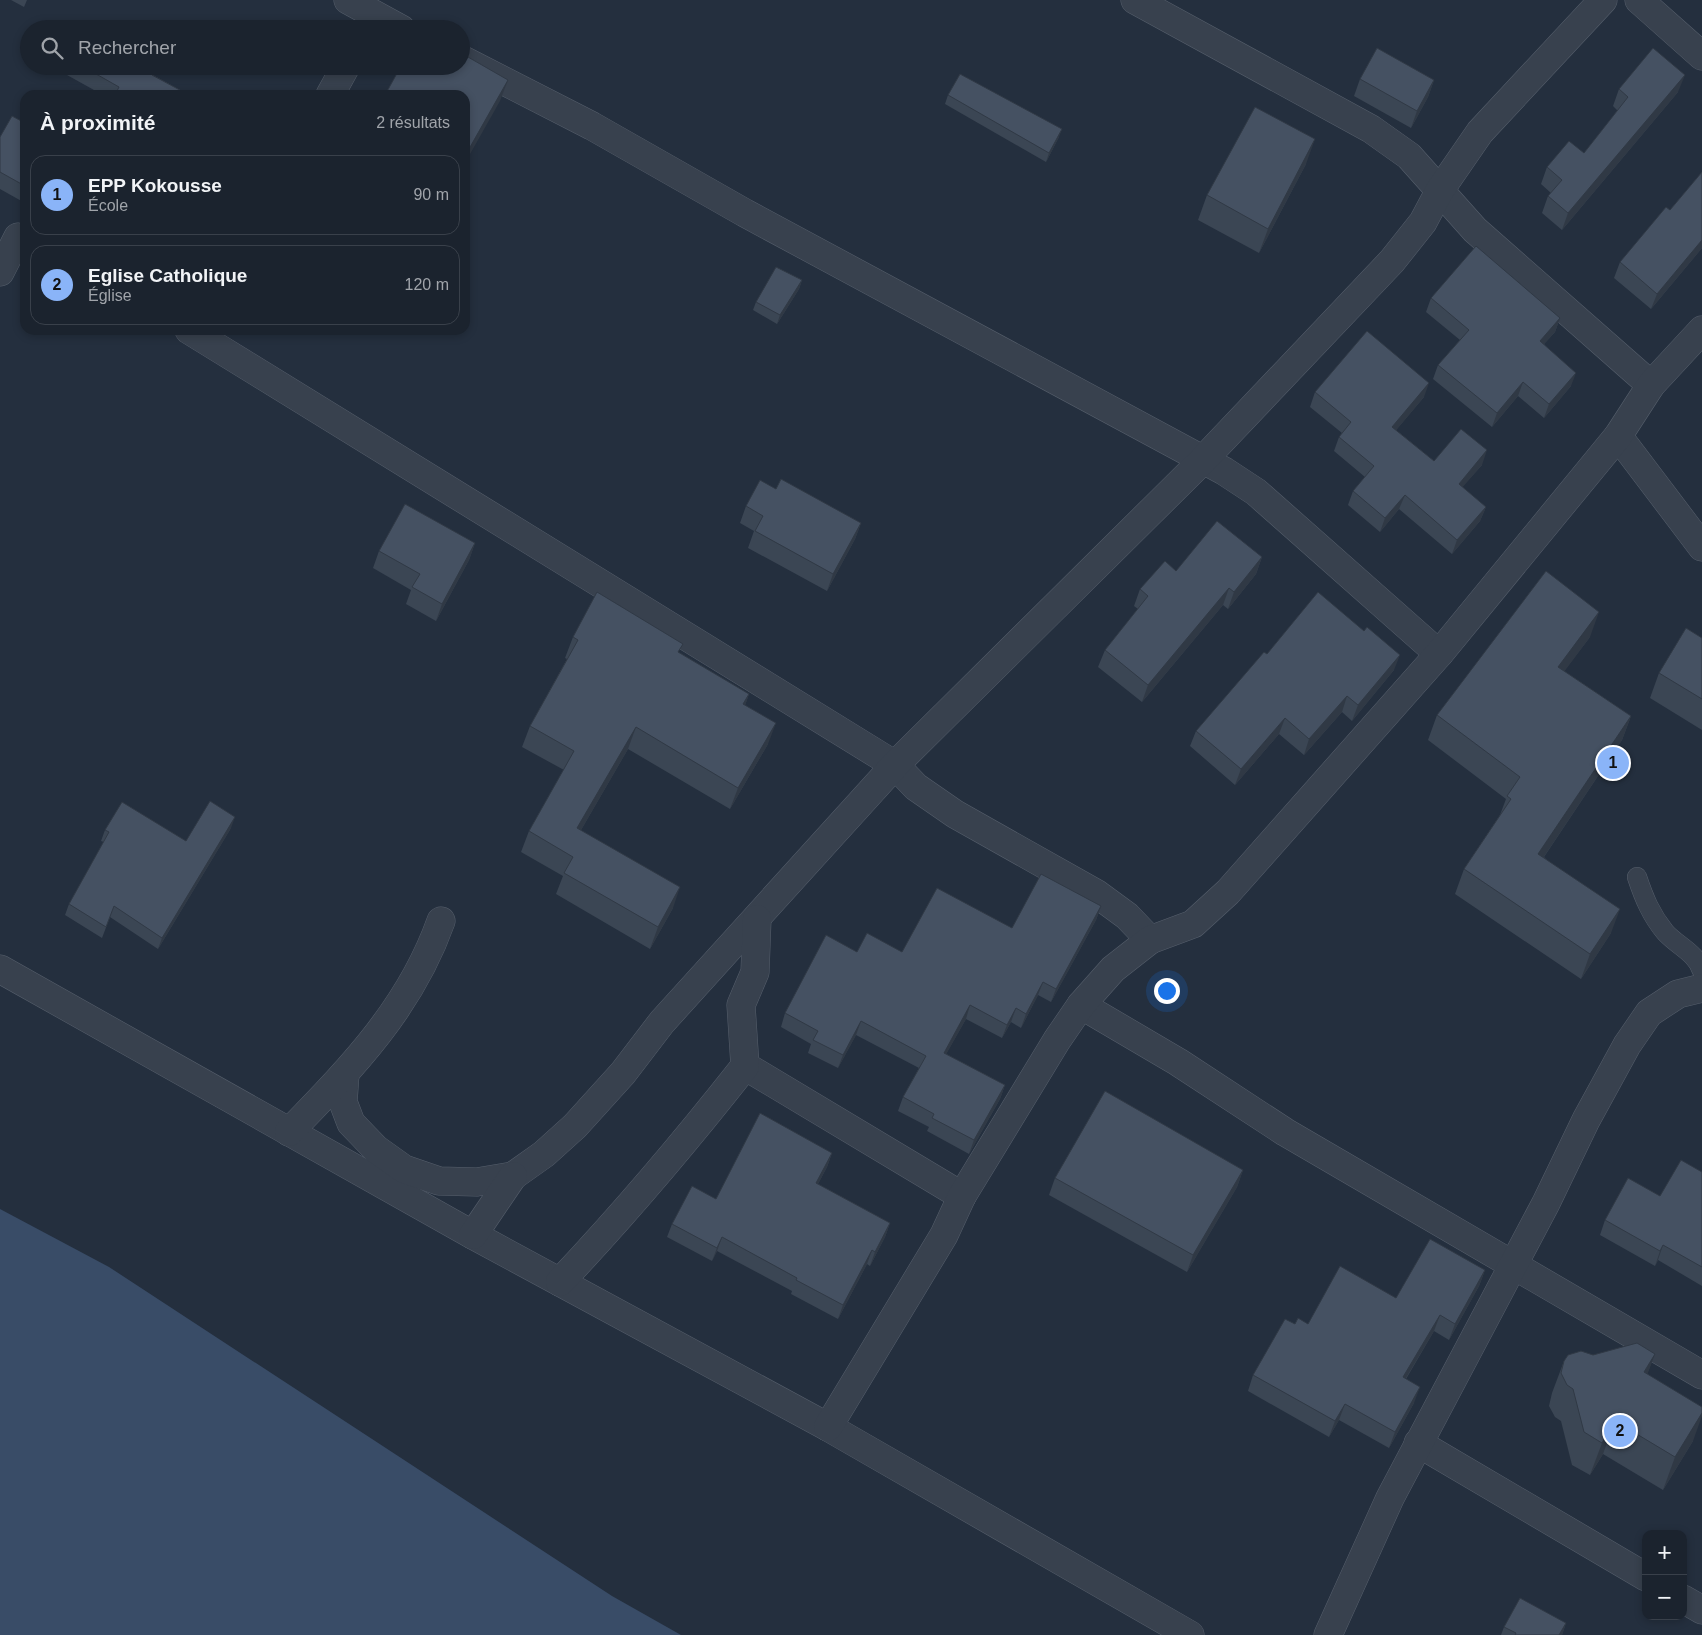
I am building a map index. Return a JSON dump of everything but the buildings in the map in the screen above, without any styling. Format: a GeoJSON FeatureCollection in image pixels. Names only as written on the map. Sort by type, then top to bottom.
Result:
{"type":"FeatureCollection","features":[{"type":"Feature","properties":{"kind":"street"},"geometry":{"type":"LineString","coordinates":[[348,0],[369,20]]}},
{"type":"Feature","properties":{"kind":"street"},"geometry":{"type":"LineString","coordinates":[[1136,0],[1371,129],[1409,156],[1475,230],[1651,385]]}},
{"type":"Feature","properties":{"kind":"street"},"geometry":{"type":"LineString","coordinates":[[474,1235],[513,1176],[544,1154],[575,1126],[623,1073],[662,1022],[895,765],[1203,460],[1392,261],[1423,222],[1440,190],[1480,132],[1603,0]]}},
{"type":"Feature","properties":{"kind":"street"},"geometry":{"type":"LineString","coordinates":[[1639,0],[1702,56]]}},
{"type":"Feature","properties":{"kind":"street"},"geometry":{"type":"LineString","coordinates":[[470,64],[592,126],[745,213],[1203,460],[1256,492],[1439,654]]}},
{"type":"Feature","properties":{"kind":"street"},"geometry":{"type":"LineString","coordinates":[[333,90],[341,75]]}},
{"type":"Feature","properties":{"kind":"street"},"geometry":{"type":"LineString","coordinates":[[0,272],[14,235]]}},
{"type":"Feature","properties":{"kind":"street"},"geometry":{"type":"LineString","coordinates":[[828,1427],[940,1243],[962,1196],[1057,1040],[1081,1005],[1112,969],[1150,940],[1193,924],[1228,892],[1439,654],[1618,436],[1651,385],[1702,330]]}},
{"type":"Feature","properties":{"kind":"street"},"geometry":{"type":"LineString","coordinates":[[197,335],[895,765],[916,786],[955,814],[1097,894],[1127,916],[1150,940]]}},
{"type":"Feature","properties":{"kind":"street"},"geometry":{"type":"LineString","coordinates":[[1618,436],[1702,548]]}},
{"type":"Feature","properties":{"kind":"street"},"geometry":{"type":"LineString","coordinates":[[560,1282],[657,1174],[745,1066],[742,1005],[755,972],[757,919]]}},
{"type":"Feature","properties":{"kind":"street"},"geometry":{"type":"LineString","coordinates":[[290,1132],[345,1074],[388,1024],[417,978],[441,921]]}},
{"type":"Feature","properties":{"kind":"street"},"geometry":{"type":"LineString","coordinates":[[0,969],[474,1235],[828,1427],[1190,1635]]}},
{"type":"Feature","properties":{"kind":"street"},"geometry":{"type":"LineString","coordinates":[[1328,1635],[1386,1506],[1626,1045],[1649,1013],[1666,1000],[1678,994],[1702,988]]}},
{"type":"Feature","properties":{"kind":"street"},"geometry":{"type":"LineString","coordinates":[[1081,1005],[1178,1062],[1285,1132],[1702,1375]]}},
{"type":"Feature","properties":{"kind":"street"},"geometry":{"type":"LineString","coordinates":[[745,1066],[962,1196]]}},
{"type":"Feature","properties":{"kind":"street"},"geometry":{"type":"LineString","coordinates":[[345,1074],[343,1102],[351,1124],[376,1149],[404,1169],[440,1181],[477,1182],[513,1176]]}},
{"type":"Feature","properties":{"kind":"street"},"geometry":{"type":"LineString","coordinates":[[1418,1443],[1644,1575]]}},
{"type":"Feature","properties":{"kind":"street"},"geometry":{"type":"LineString","coordinates":[[1687,1601],[1702,1610]]}},
{"type":"Feature","properties":{"kind":"lane"},"geometry":{"type":"LineString","coordinates":[[1637,877],[1650,913],[1667,934],[1688,951],[1702,971]]}},
{"type":"Feature","properties":{"kind":"water"},"geometry":{"type":"Polygon","coordinates":[[[0,1209],[109,1267],[612,1596],[681,1635],[0,1635],[0,1209]]]}},
{"type":"Feature","properties":{"kind":"place","name":"EPP Kokousse"},"geometry":{"type":"Point","coordinates":[1613,763]}},
{"type":"Feature","properties":{"kind":"place","name":"Eglise Catholique"},"geometry":{"type":"Point","coordinates":[1620,1431]}}]}
